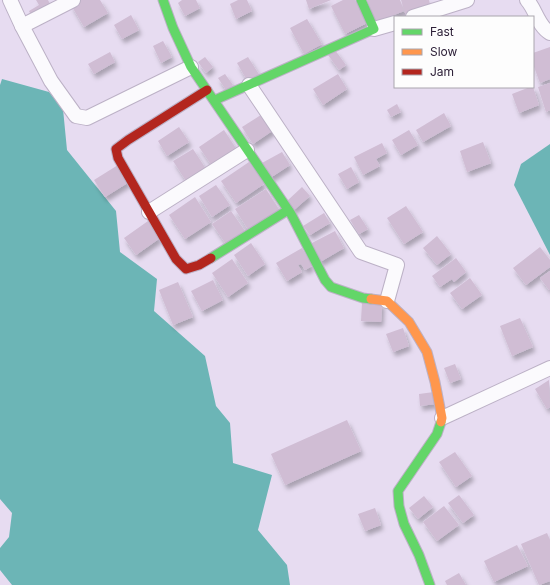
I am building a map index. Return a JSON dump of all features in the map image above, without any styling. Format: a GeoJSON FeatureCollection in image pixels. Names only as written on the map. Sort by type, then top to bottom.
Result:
{"type":"FeatureCollection","features":[{"type":"Feature","properties":{"kind":"street"},"geometry":{"type":"LineString","coordinates":[[10,0],[51,81],[76,116],[87,118],[191,67]]}},
{"type":"Feature","properties":{"kind":"street"},"geometry":{"type":"LineString","coordinates":[[22,26],[73,0]]}},
{"type":"Feature","properties":{"kind":"street"},"geometry":{"type":"LineString","coordinates":[[163,0],[172,28],[191,67],[215,100],[288,210],[325,280],[331,288],[362,298],[387,302],[408,322],[427,352],[442,418],[437,434],[398,491],[399,506],[404,524],[419,556],[430,585]]}},
{"type":"Feature","properties":{"kind":"street"},"geometry":{"type":"LineString","coordinates":[[361,0],[374,29]]}},
{"type":"Feature","properties":{"kind":"street"},"geometry":{"type":"LineString","coordinates":[[416,16],[467,0]]}},
{"type":"Feature","properties":{"kind":"street"},"geometry":{"type":"LineString","coordinates":[[527,0],[542,26],[550,33]]}},
{"type":"Feature","properties":{"kind":"street"},"geometry":{"type":"LineString","coordinates":[[215,100],[374,29],[394,23]]}},
{"type":"Feature","properties":{"kind":"street"},"geometry":{"type":"LineString","coordinates":[[249,85],[361,252],[397,265],[387,302]]}},
{"type":"Feature","properties":{"kind":"street"},"geometry":{"type":"LineString","coordinates":[[207,90],[116,149],[118,158],[176,259],[186,269],[199,264],[288,210]]}},
{"type":"Feature","properties":{"kind":"street"},"geometry":{"type":"LineString","coordinates":[[149,212],[247,150]]}},
{"type":"Feature","properties":{"kind":"street"},"geometry":{"type":"LineString","coordinates":[[442,418],[550,368]]}},
{"type":"Feature","properties":{"kind":"shaded area"},"geometry":{"type":"Polygon","coordinates":[[[2,79],[49,92],[63,109],[67,150],[116,211],[120,252],[157,279],[154,311],[205,356],[216,406],[230,423],[233,463],[272,475],[258,530],[287,565],[290,585],[12,585],[0,570],[0,548],[9,537],[12,513],[0,499],[0,85],[2,79]]]}},
{"type":"Feature","properties":{"kind":"shaded area"},"geometry":{"type":"Polygon","coordinates":[[[550,144],[550,255],[514,185],[521,164],[550,144]]]}},
{"type":"Feature","properties":{"kind":"building"},"geometry":{"type":"Polygon","coordinates":[[[36,0],[48,0],[50,4],[31,15],[29,11],[39,5],[36,0]]]}},
{"type":"Feature","properties":{"kind":"building"},"geometry":{"type":"Polygon","coordinates":[[[79,0],[100,0],[108,13],[84,27],[71,5],[79,0]]]}},
{"type":"Feature","properties":{"kind":"building"},"geometry":{"type":"Polygon","coordinates":[[[182,0],[196,0],[200,8],[185,16],[178,3],[182,0]]]}},
{"type":"Feature","properties":{"kind":"building"},"geometry":{"type":"Polygon","coordinates":[[[238,0],[247,0],[252,11],[236,19],[230,4],[238,0]]]}},
{"type":"Feature","properties":{"kind":"building"},"geometry":{"type":"Polygon","coordinates":[[[306,0],[331,0],[309,9],[306,0]]]}},
{"type":"Feature","properties":{"kind":"building"},"geometry":{"type":"Polygon","coordinates":[[[343,0],[355,0],[367,23],[345,34],[331,6],[343,0]]]}},
{"type":"Feature","properties":{"kind":"building"},"geometry":{"type":"Polygon","coordinates":[[[367,0],[400,0],[404,11],[376,22],[367,0]]]}},
{"type":"Feature","properties":{"kind":"building"},"geometry":{"type":"Polygon","coordinates":[[[401,0],[429,0],[431,9],[406,16],[401,0]]]}},
{"type":"Feature","properties":{"kind":"building"},"geometry":{"type":"Polygon","coordinates":[[[131,15],[139,30],[122,39],[114,25],[131,15]]]}},
{"type":"Feature","properties":{"kind":"building"},"geometry":{"type":"Polygon","coordinates":[[[307,19],[322,44],[304,54],[290,28],[307,19]]]}},
{"type":"Feature","properties":{"kind":"building"},"geometry":{"type":"Polygon","coordinates":[[[163,41],[172,57],[161,63],[153,46],[163,41]]]}},
{"type":"Feature","properties":{"kind":"building"},"geometry":{"type":"Polygon","coordinates":[[[550,47],[550,79],[540,83],[534,67],[534,53],[550,47]]]}},
{"type":"Feature","properties":{"kind":"building"},"geometry":{"type":"Polygon","coordinates":[[[335,50],[346,65],[339,70],[328,55],[335,50]]]}},
{"type":"Feature","properties":{"kind":"building"},"geometry":{"type":"Polygon","coordinates":[[[110,52],[115,62],[94,74],[88,64],[110,52]]]}},
{"type":"Feature","properties":{"kind":"building"},"geometry":{"type":"Polygon","coordinates":[[[205,57],[213,67],[206,73],[198,62],[205,57]]]}},
{"type":"Feature","properties":{"kind":"building"},"geometry":{"type":"Polygon","coordinates":[[[248,57],[260,76],[248,82],[237,63],[248,57]]]}},
{"type":"Feature","properties":{"kind":"building"},"geometry":{"type":"Polygon","coordinates":[[[225,74],[233,85],[226,90],[218,78],[225,74]]]}},
{"type":"Feature","properties":{"kind":"building"},"geometry":{"type":"Polygon","coordinates":[[[338,74],[347,89],[323,105],[313,89],[338,74]]]}},
{"type":"Feature","properties":{"kind":"building"},"geometry":{"type":"Polygon","coordinates":[[[550,83],[550,110],[546,112],[538,87],[550,83]]]}},
{"type":"Feature","properties":{"kind":"building"},"geometry":{"type":"Polygon","coordinates":[[[527,88],[533,88],[539,105],[519,113],[512,94],[527,88]]]}},
{"type":"Feature","properties":{"kind":"building"},"geometry":{"type":"Polygon","coordinates":[[[397,104],[401,112],[391,117],[387,110],[397,104]]]}},
{"type":"Feature","properties":{"kind":"building"},"geometry":{"type":"Polygon","coordinates":[[[264,113],[275,129],[253,144],[242,127],[264,113]]]}},
{"type":"Feature","properties":{"kind":"building"},"geometry":{"type":"Polygon","coordinates":[[[444,113],[451,126],[423,142],[416,130],[444,113]]]}},
{"type":"Feature","properties":{"kind":"building"},"geometry":{"type":"Polygon","coordinates":[[[179,127],[189,142],[167,156],[158,141],[179,127]]]}},
{"type":"Feature","properties":{"kind":"building"},"geometry":{"type":"Polygon","coordinates":[[[224,130],[237,150],[212,166],[199,147],[224,130]]]}},
{"type":"Feature","properties":{"kind":"building"},"geometry":{"type":"Polygon","coordinates":[[[409,130],[418,145],[401,155],[392,140],[409,130]]]}},
{"type":"Feature","properties":{"kind":"building"},"geometry":{"type":"Polygon","coordinates":[[[483,142],[491,163],[467,172],[460,151],[483,142]]]}},
{"type":"Feature","properties":{"kind":"building"},"geometry":{"type":"Polygon","coordinates":[[[382,143],[387,153],[376,159],[380,166],[363,175],[354,157],[382,143]]]}},
{"type":"Feature","properties":{"kind":"building"},"geometry":{"type":"Polygon","coordinates":[[[193,149],[206,169],[186,181],[173,161],[193,149]]]}},
{"type":"Feature","properties":{"kind":"building"},"geometry":{"type":"Polygon","coordinates":[[[282,152],[290,165],[270,178],[262,163],[282,152]]]}},
{"type":"Feature","properties":{"kind":"building"},"geometry":{"type":"Polygon","coordinates":[[[249,162],[264,184],[236,203],[221,181],[249,162]]]}},
{"type":"Feature","properties":{"kind":"building"},"geometry":{"type":"Polygon","coordinates":[[[118,165],[129,182],[105,197],[94,180],[118,165]]]}},
{"type":"Feature","properties":{"kind":"building"},"geometry":{"type":"Polygon","coordinates":[[[351,167],[359,182],[347,189],[338,174],[351,167]]]}},
{"type":"Feature","properties":{"kind":"building"},"geometry":{"type":"Polygon","coordinates":[[[216,185],[230,205],[212,217],[199,196],[216,185]]]}},
{"type":"Feature","properties":{"kind":"building"},"geometry":{"type":"Polygon","coordinates":[[[302,187],[310,196],[294,210],[286,202],[302,187]]]}},
{"type":"Feature","properties":{"kind":"building"},"geometry":{"type":"Polygon","coordinates":[[[266,189],[280,211],[249,231],[235,209],[266,189]]]}},
{"type":"Feature","properties":{"kind":"building"},"geometry":{"type":"Polygon","coordinates":[[[195,197],[211,222],[185,239],[169,215],[195,197]]]}},
{"type":"Feature","properties":{"kind":"building"},"geometry":{"type":"Polygon","coordinates":[[[406,206],[423,232],[404,244],[387,218],[406,206]]]}},
{"type":"Feature","properties":{"kind":"building"},"geometry":{"type":"Polygon","coordinates":[[[231,211],[245,231],[226,244],[212,224],[231,211]]]}},
{"type":"Feature","properties":{"kind":"building"},"geometry":{"type":"Polygon","coordinates":[[[324,213],[330,223],[310,235],[303,226],[324,213]]]}},
{"type":"Feature","properties":{"kind":"building"},"geometry":{"type":"Polygon","coordinates":[[[359,215],[368,229],[359,234],[350,220],[359,215]]]}},
{"type":"Feature","properties":{"kind":"building"},"geometry":{"type":"Polygon","coordinates":[[[148,221],[160,238],[136,255],[124,238],[148,221]]]}},
{"type":"Feature","properties":{"kind":"building"},"geometry":{"type":"Polygon","coordinates":[[[335,231],[344,248],[320,262],[310,244],[335,231]]]}},
{"type":"Feature","properties":{"kind":"building"},"geometry":{"type":"Polygon","coordinates":[[[437,236],[451,254],[437,265],[423,248],[437,236]]]}},
{"type":"Feature","properties":{"kind":"building"},"geometry":{"type":"Polygon","coordinates":[[[251,243],[265,264],[248,276],[234,255],[251,243]]]}},
{"type":"Feature","properties":{"kind":"building"},"geometry":{"type":"Polygon","coordinates":[[[540,247],[550,260],[550,267],[526,285],[513,268],[540,247]]]}},
{"type":"Feature","properties":{"kind":"building"},"geometry":{"type":"Polygon","coordinates":[[[302,248],[312,266],[305,270],[301,264],[298,265],[302,272],[287,281],[276,263],[302,248]]]}},
{"type":"Feature","properties":{"kind":"building"},"geometry":{"type":"Polygon","coordinates":[[[456,258],[466,272],[454,282],[452,279],[440,287],[432,276],[456,258]]]}},
{"type":"Feature","properties":{"kind":"building"},"geometry":{"type":"Polygon","coordinates":[[[232,259],[248,283],[228,297],[212,273],[232,259]]]}},
{"type":"Feature","properties":{"kind":"building"},"geometry":{"type":"Polygon","coordinates":[[[550,271],[550,290],[549,290],[540,278],[550,271]]]}},
{"type":"Feature","properties":{"kind":"building"},"geometry":{"type":"Polygon","coordinates":[[[470,278],[482,295],[462,309],[450,293],[470,278]]]}},
{"type":"Feature","properties":{"kind":"building"},"geometry":{"type":"Polygon","coordinates":[[[213,280],[223,300],[202,311],[191,291],[213,280]]]}},
{"type":"Feature","properties":{"kind":"building"},"geometry":{"type":"Polygon","coordinates":[[[178,282],[193,317],[173,325],[159,290],[178,282]]]}},
{"type":"Feature","properties":{"kind":"building"},"geometry":{"type":"Polygon","coordinates":[[[362,303],[382,303],[381,322],[361,321],[362,303]]]}},
{"type":"Feature","properties":{"kind":"building"},"geometry":{"type":"Polygon","coordinates":[[[520,318],[533,347],[512,356],[500,326],[520,318]]]}},
{"type":"Feature","properties":{"kind":"building"},"geometry":{"type":"Polygon","coordinates":[[[403,328],[409,346],[393,352],[386,334],[403,328]]]}},
{"type":"Feature","properties":{"kind":"building"},"geometry":{"type":"Polygon","coordinates":[[[455,364],[461,379],[450,383],[444,368],[455,364]]]}},
{"type":"Feature","properties":{"kind":"building"},"geometry":{"type":"Polygon","coordinates":[[[549,380],[550,407],[547,409],[535,389],[549,380]]]}},
{"type":"Feature","properties":{"kind":"building"},"geometry":{"type":"Polygon","coordinates":[[[434,392],[435,404],[420,406],[419,394],[434,392]]]}},
{"type":"Feature","properties":{"kind":"building"},"geometry":{"type":"Polygon","coordinates":[[[347,420],[361,451],[285,485],[271,454],[347,420]]]}},
{"type":"Feature","properties":{"kind":"building"},"geometry":{"type":"Polygon","coordinates":[[[455,452],[472,476],[456,487],[439,462],[455,452]]]}},
{"type":"Feature","properties":{"kind":"building"},"geometry":{"type":"Polygon","coordinates":[[[459,495],[474,515],[463,523],[448,503],[459,495]]]}},
{"type":"Feature","properties":{"kind":"building"},"geometry":{"type":"Polygon","coordinates":[[[424,496],[433,507],[418,519],[409,508],[424,496]]]}},
{"type":"Feature","properties":{"kind":"building"},"geometry":{"type":"Polygon","coordinates":[[[444,506],[459,525],[437,541],[423,522],[444,506]]]}},
{"type":"Feature","properties":{"kind":"building"},"geometry":{"type":"Polygon","coordinates":[[[375,508],[381,525],[365,531],[358,514],[375,508]]]}},
{"type":"Feature","properties":{"kind":"building"},"geometry":{"type":"Polygon","coordinates":[[[547,533],[550,540],[550,581],[539,585],[521,544],[547,533]]]}},
{"type":"Feature","properties":{"kind":"building"},"geometry":{"type":"Polygon","coordinates":[[[517,545],[528,566],[494,582],[484,561],[517,545]]]}},
{"type":"Feature","properties":{"kind":"building"},"geometry":{"type":"Polygon","coordinates":[[[459,573],[466,585],[447,585],[445,581],[459,573]]]}},
{"type":"Feature","properties":{"kind":"traffic: fast"},"geometry":{"type":"LineString","coordinates":[[163,0],[173,28],[191,67],[291,214],[325,280],[331,287],[363,298],[371,299]]}},
{"type":"Feature","properties":{"kind":"traffic: fast"},"geometry":{"type":"LineString","coordinates":[[215,100],[374,29],[361,0]]}},
{"type":"Feature","properties":{"kind":"traffic: fast"},"geometry":{"type":"LineString","coordinates":[[211,258],[288,210]]}},
{"type":"Feature","properties":{"kind":"traffic: fast"},"geometry":{"type":"LineString","coordinates":[[430,585],[419,555],[404,524],[399,506],[398,491],[437,434],[441,422]]}},
{"type":"Feature","properties":{"kind":"traffic: slow"},"geometry":{"type":"LineString","coordinates":[[371,299],[387,301],[409,322],[427,352],[435,382],[442,418],[441,422]]}},
{"type":"Feature","properties":{"kind":"traffic: jam"},"geometry":{"type":"LineString","coordinates":[[207,90],[116,149],[118,158],[176,259],[186,269],[199,265],[211,258]]}}]}
